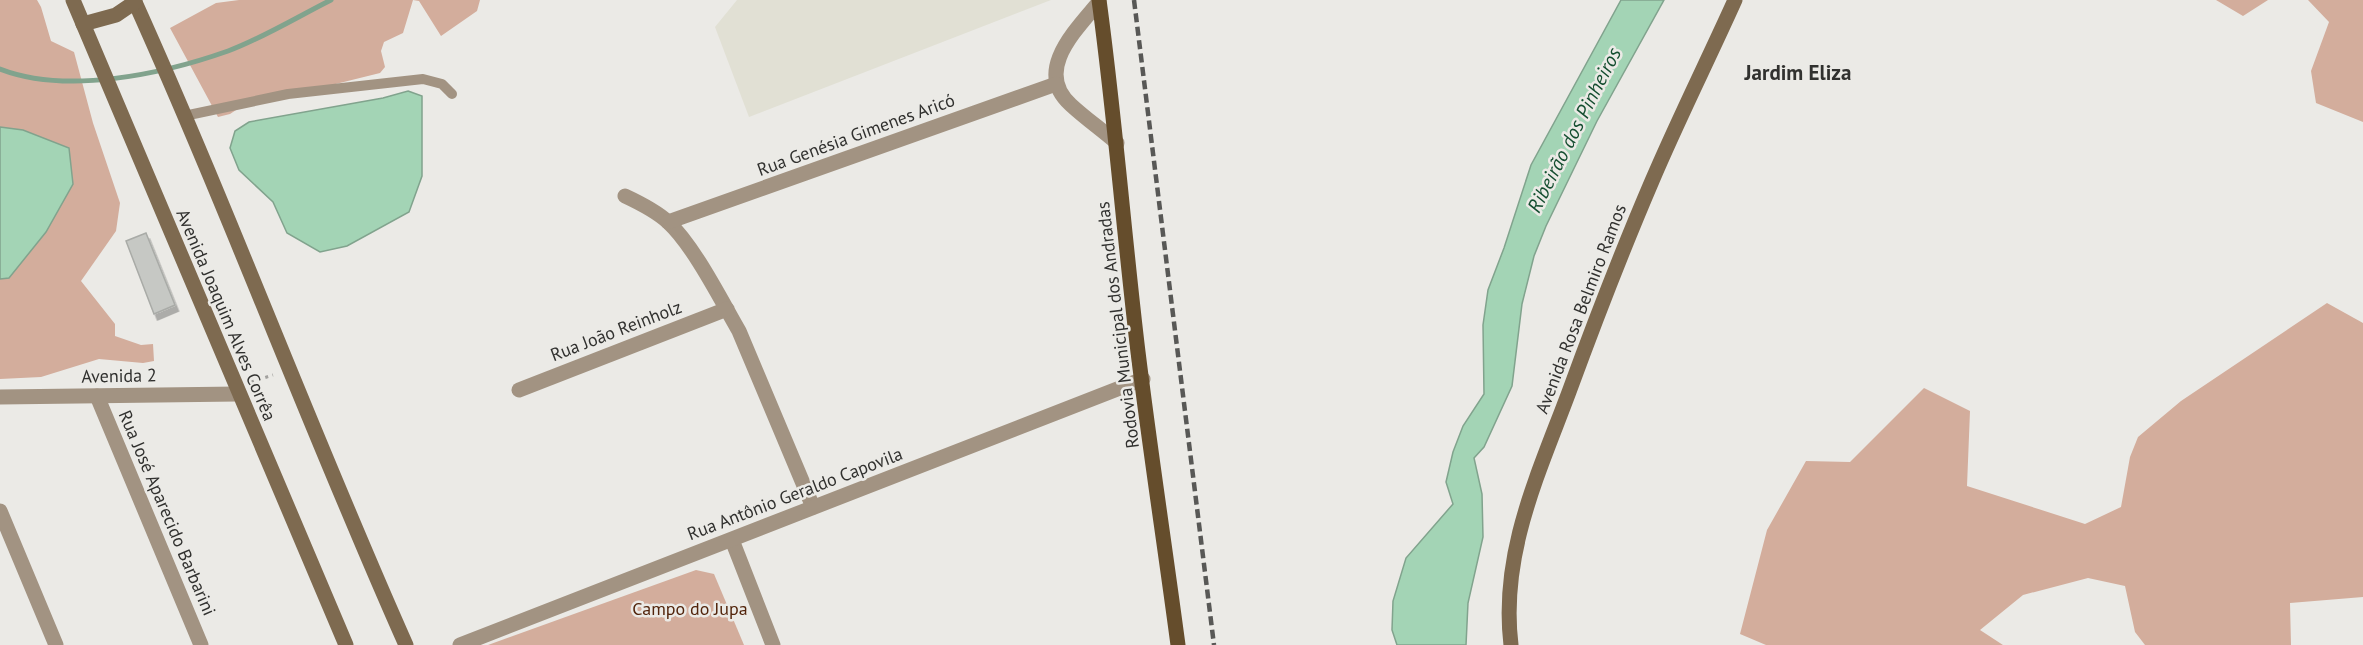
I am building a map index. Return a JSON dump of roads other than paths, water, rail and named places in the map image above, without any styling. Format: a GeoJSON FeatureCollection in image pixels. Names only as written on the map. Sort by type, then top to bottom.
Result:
{"type":"FeatureCollection","features":[{"type":"Feature","properties":{"kind":"main road","name":"Avenida Joaquim Alves Corrêa"},"geometry":{"type":"LineString","coordinates":[[73,0],[346,645]]}},
{"type":"Feature","properties":{"kind":"main road","name":"Avenida Rosa Belmiro Ramos"},"geometry":{"type":"LineString","coordinates":[[1510,645],[1508,625],[1511,568],[1523,517],[1602,302],[1652,179],[1736,0]]}},
{"type":"Feature","properties":{"kind":"main road","name":"Avenida Joaquim Alves Corrêa"},"geometry":{"type":"LineString","coordinates":[[134,1],[172,87],[348,515],[406,645]]}},
{"type":"Feature","properties":{"kind":"main road"},"geometry":{"type":"LineString","coordinates":[[84,24],[117,15],[134,1]]}},
{"type":"Feature","properties":{"kind":"main road","name":"Rodovia Municipal dos Andradas"},"geometry":{"type":"LineString","coordinates":[[1099,1],[1117,143],[1123,223],[1178,645]]}},
{"type":"Feature","properties":{"kind":"street"},"geometry":{"type":"LineString","coordinates":[[1099,1],[1073,32],[1062,50],[1056,66],[1056,84],[1069,104],[1117,143]]}},
{"type":"Feature","properties":{"kind":"street","name":"Rua Genésia Gimenes Aricó"},"geometry":{"type":"LineString","coordinates":[[668,222],[1056,84]]}},
{"type":"Feature","properties":{"kind":"street"},"geometry":{"type":"LineString","coordinates":[[625,196],[642,204],[668,222],[689,248],[740,331],[813,507]]}},
{"type":"Feature","properties":{"kind":"street","name":"Rua João Reinholz"},"geometry":{"type":"LineString","coordinates":[[519,390],[726,309]]}},
{"type":"Feature","properties":{"kind":"street","name":"Rua Antônio Geraldo Capovila"},"geometry":{"type":"LineString","coordinates":[[460,645],[1143,379]]}},
{"type":"Feature","properties":{"kind":"street","name":"Avenida 2"},"geometry":{"type":"LineString","coordinates":[[0,397],[237,391]]}},
{"type":"Feature","properties":{"kind":"street","name":"Rua José Aparecido Barbarini"},"geometry":{"type":"LineString","coordinates":[[97,396],[201,645]]}},
{"type":"Feature","properties":{"kind":"street"},"geometry":{"type":"LineString","coordinates":[[0,511],[56,645]]}},
{"type":"Feature","properties":{"kind":"street"},"geometry":{"type":"LineString","coordinates":[[732,540],[773,645]]}},
{"type":"Feature","properties":{"kind":"lane"},"geometry":{"type":"LineString","coordinates":[[184,116],[288,94],[423,79],[442,84],[452,94]]}},
{"type":"Feature","properties":{"kind":"water","name":"Ribeirão dos Pinheiros"},"geometry":{"type":"Polygon","coordinates":[[[1621,0],[1664,0],[1597,121],[1546,226],[1534,256],[1522,304],[1512,386],[1484,447],[1474,458],[1482,494],[1483,537],[1468,603],[1466,645],[1397,645],[1392,630],[1393,601],[1406,558],[1453,504],[1446,482],[1453,452],[1463,426],[1484,394],[1483,325],[1488,290],[1531,165],[1621,0]]]}},
{"type":"Feature","properties":{"kind":"water"},"geometry":{"type":"Polygon","coordinates":[[[408,91],[422,96],[422,176],[409,212],[347,246],[320,252],[287,233],[273,202],[239,170],[230,148],[235,131],[249,122],[383,98],[408,91]]]}},
{"type":"Feature","properties":{"kind":"water"},"geometry":{"type":"Polygon","coordinates":[[[0,127],[23,130],[69,148],[73,184],[46,232],[9,278],[0,279],[0,127]]]}},
{"type":"Feature","properties":{"kind":"waterway"},"geometry":{"type":"LineString","coordinates":[[0,69],[26,77],[55,80],[84,81],[145,74],[241,46],[331,0]]}},
{"type":"Feature","properties":{"kind":"railway"},"geometry":{"type":"LineString","coordinates":[[1134,0],[1214,645]]}},
{"type":"Feature","properties":{"kind":"district","name":"Jardim Eliza"},"geometry":{"type":"Point","coordinates":[1798,73]}},
{"type":"Feature","properties":{"kind":"park label","name":"Campo do Jupa"},"geometry":{"type":"Point","coordinates":[690,609]}}]}
